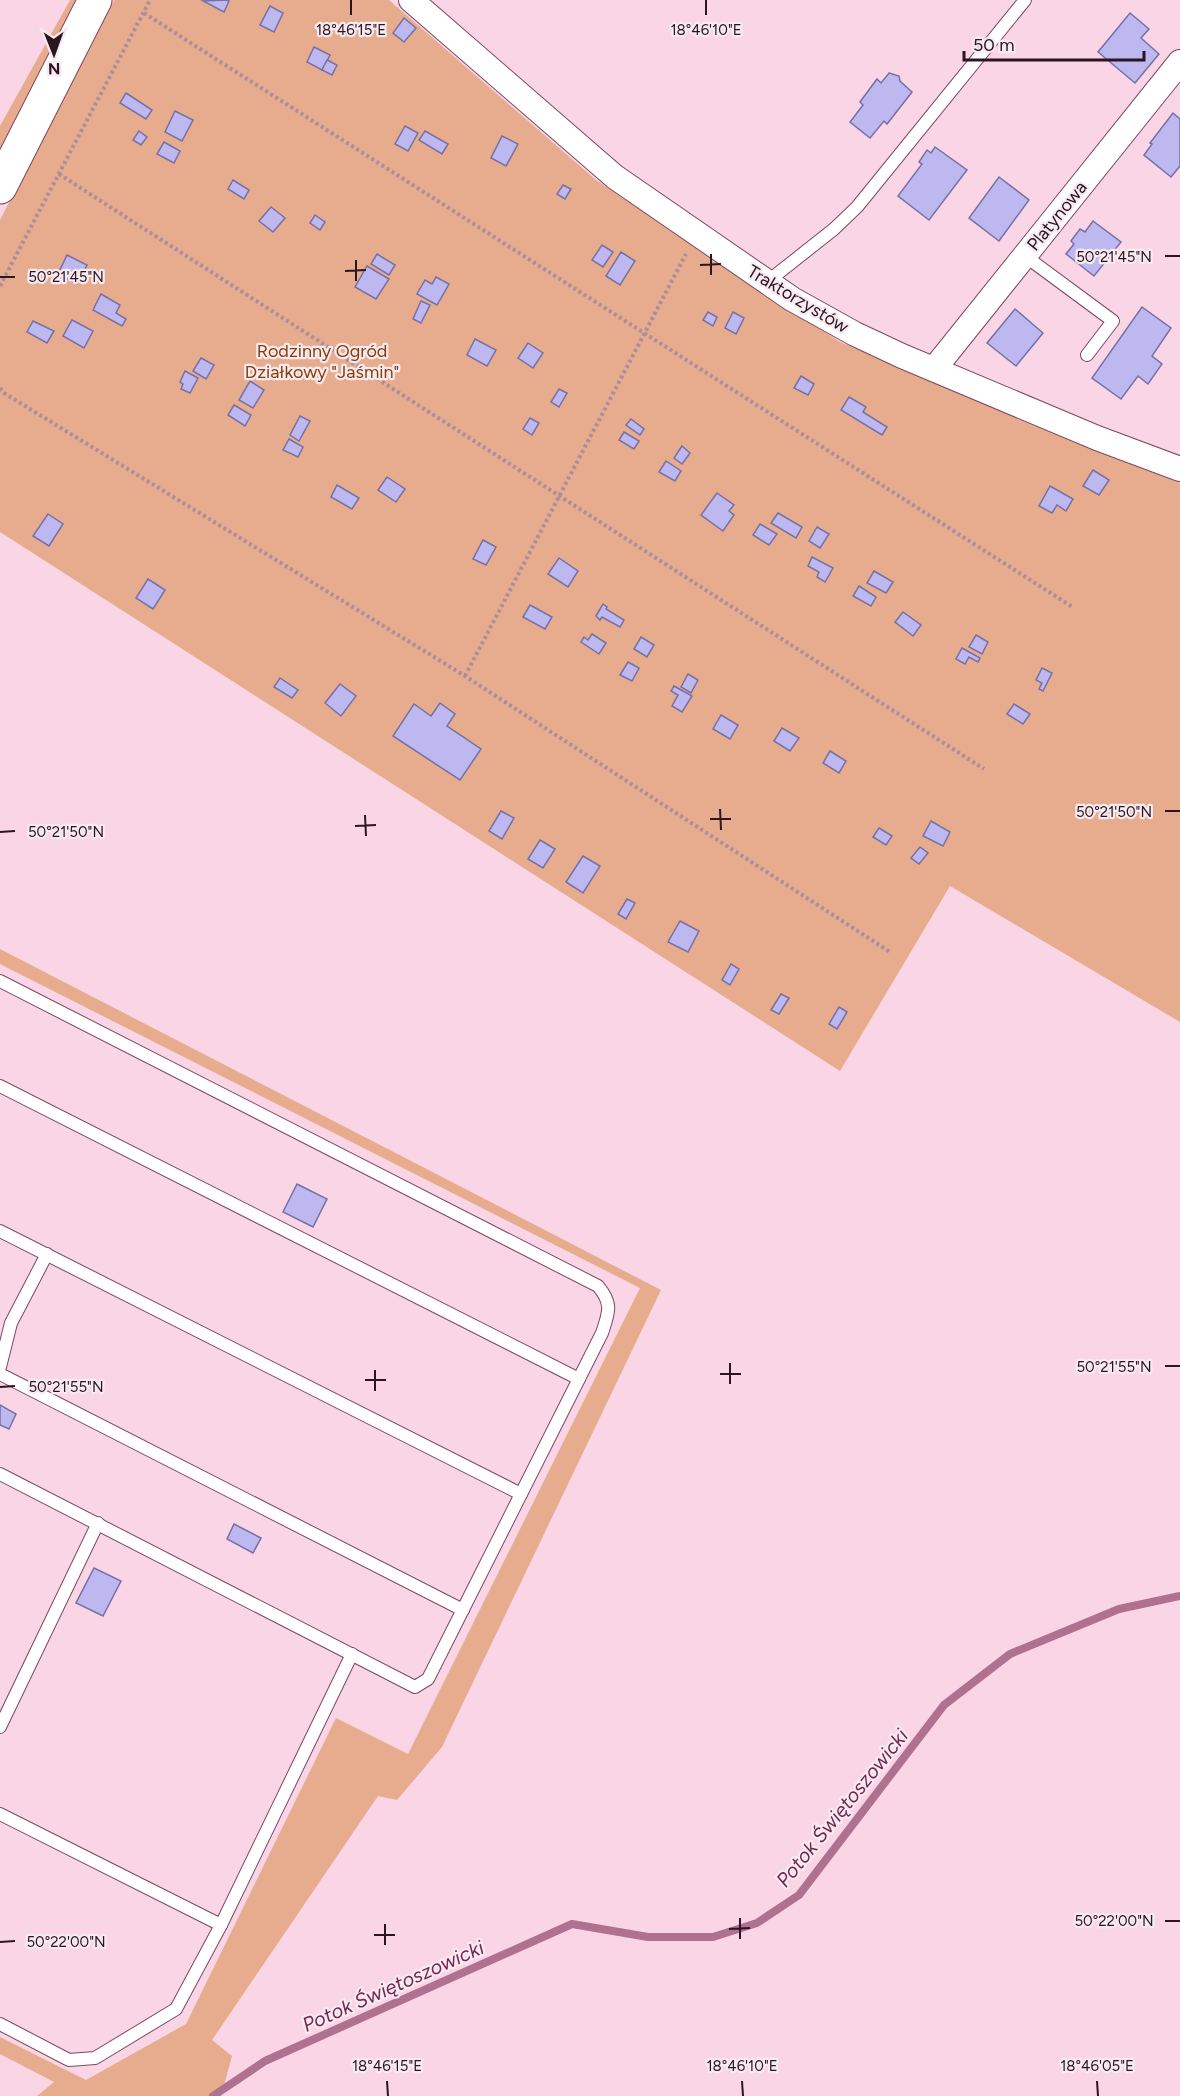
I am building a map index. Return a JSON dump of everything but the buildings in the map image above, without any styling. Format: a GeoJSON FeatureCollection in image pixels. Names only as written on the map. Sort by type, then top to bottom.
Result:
{"type":"FeatureCollection","features":[{"type":"Feature","properties":{"kind":"main road"},"geometry":{"type":"LineString","coordinates":[[0,187],[95,0]]}},
{"type":"Feature","properties":{"kind":"street","name":"Traktorzystów"},"geometry":{"type":"LineString","coordinates":[[411,0],[590,157],[697,236],[766,282],[855,334],[1097,438],[1180,469]]}},
{"type":"Feature","properties":{"kind":"street","name":"Platynowa"},"geometry":{"type":"LineString","coordinates":[[934,369],[1180,62]]}},
{"type":"Feature","properties":{"kind":"lane"},"geometry":{"type":"LineString","coordinates":[[766,282],[834,229],[857,207],[1025,0]]}},
{"type":"Feature","properties":{"kind":"lane"},"geometry":{"type":"LineString","coordinates":[[1025,256],[1113,321],[1087,355]]}},
{"type":"Feature","properties":{"kind":"lane"},"geometry":{"type":"LineString","coordinates":[[0,981],[598,1286],[607,1297],[609,1312],[602,1333],[428,1679],[415,1687],[0,1474]]}},
{"type":"Feature","properties":{"kind":"lane"},"geometry":{"type":"LineString","coordinates":[[0,1086],[579,1379]]}},
{"type":"Feature","properties":{"kind":"lane"},"geometry":{"type":"LineString","coordinates":[[0,1231],[521,1494]]}},
{"type":"Feature","properties":{"kind":"lane"},"geometry":{"type":"LineString","coordinates":[[0,1367],[11,1323],[46,1254]]}},
{"type":"Feature","properties":{"kind":"lane"},"geometry":{"type":"LineString","coordinates":[[0,1374],[463,1610]]}},
{"type":"Feature","properties":{"kind":"lane"},"geometry":{"type":"LineString","coordinates":[[0,1727],[98,1523]]}},
{"type":"Feature","properties":{"kind":"lane"},"geometry":{"type":"LineString","coordinates":[[0,2025],[69,2060],[95,2058],[176,2009],[221,1925],[352,1654]]}},
{"type":"Feature","properties":{"kind":"lane"},"geometry":{"type":"LineString","coordinates":[[0,1814],[221,1925]]}},
{"type":"Feature","properties":{"kind":"path"},"geometry":{"type":"LineString","coordinates":[[0,286],[150,0]]}},
{"type":"Feature","properties":{"kind":"path"},"geometry":{"type":"LineString","coordinates":[[144,13],[1074,608]]}},
{"type":"Feature","properties":{"kind":"path"},"geometry":{"type":"LineString","coordinates":[[59,174],[984,770]]}},
{"type":"Feature","properties":{"kind":"path"},"geometry":{"type":"LineString","coordinates":[[465,676],[644,331],[697,236]]}},
{"type":"Feature","properties":{"kind":"path"},"geometry":{"type":"LineString","coordinates":[[0,388],[2,394],[465,676],[890,952]]}},
{"type":"Feature","properties":{"kind":"green space"},"geometry":{"type":"Polygon","coordinates":[[[70,0],[83,0],[0,157],[0,126],[70,0]]]}},
{"type":"Feature","properties":{"kind":"green space","name":"Rodzinny Ogród Działkowy \"Jaśmin\""},"geometry":{"type":"Polygon","coordinates":[[[114,0],[389,0],[596,180],[840,342],[1180,483],[1180,1022],[950,886],[840,1071],[0,532],[0,220],[114,0]]]}},
{"type":"Feature","properties":{"kind":"green space"},"geometry":{"type":"Polygon","coordinates":[[[0,949],[661,1290],[442,1747],[397,1800],[378,1796],[212,2040],[232,2056],[221,2096],[37,2096],[54,2082],[0,2054],[0,2037],[86,2080],[186,2024],[336,1718],[408,1754],[640,1288],[0,964],[0,949]]]}},
{"type":"Feature","properties":{"kind":"waterway","name":"Potok Świętoszowicki"},"geometry":{"type":"LineString","coordinates":[[213,2096],[265,2061],[572,1924],[648,1937],[713,1937],[757,1923],[799,1895],[944,1705],[1010,1654],[1119,1609],[1180,1596]]}}]}
